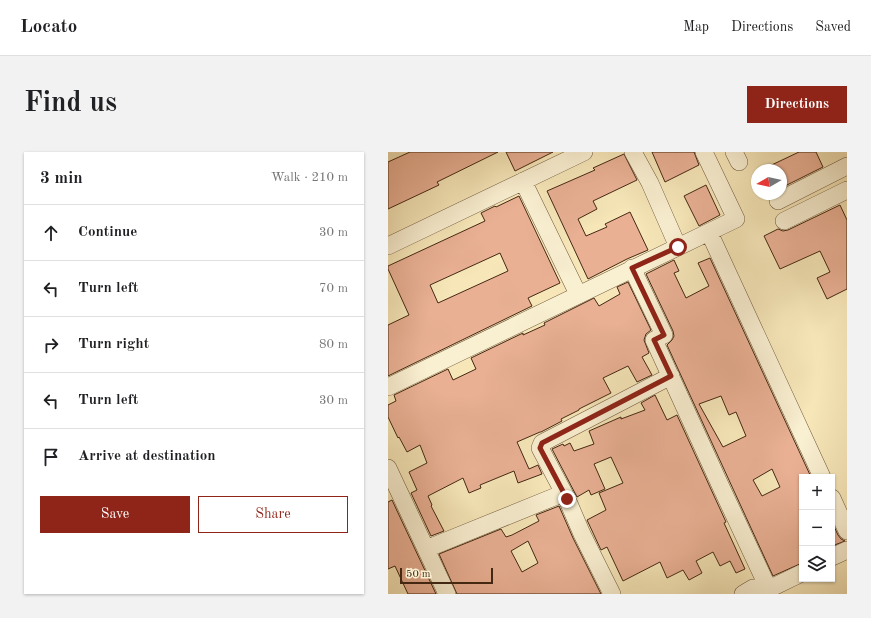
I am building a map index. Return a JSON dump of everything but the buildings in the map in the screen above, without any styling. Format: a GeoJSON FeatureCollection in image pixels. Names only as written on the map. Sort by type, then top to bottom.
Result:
{"type":"FeatureCollection","features":[{"type":"Feature","properties":{"kind":"street"},"geometry":{"type":"LineString","coordinates":[[388,246],[584,152]]}},
{"type":"Feature","properties":{"kind":"street"},"geometry":{"type":"LineString","coordinates":[[633,152],[650,183],[678,247]]}},
{"type":"Feature","properties":{"kind":"street"},"geometry":{"type":"LineString","coordinates":[[388,387],[736,219],[704,152]]}},
{"type":"Feature","properties":{"kind":"street"},"geometry":{"type":"LineString","coordinates":[[778,201],[847,166]]}},
{"type":"Feature","properties":{"kind":"street"},"geometry":{"type":"LineString","coordinates":[[523,181],[578,294]]}},
{"type":"Feature","properties":{"kind":"street"},"geometry":{"type":"LineString","coordinates":[[784,221],[847,190]]}},
{"type":"Feature","properties":{"kind":"street"},"geometry":{"type":"LineString","coordinates":[[709,232],[821,474]]}},
{"type":"Feature","properties":{"kind":"street"},"geometry":{"type":"LineString","coordinates":[[632,268],[664,335],[654,340],[770,592]]}},
{"type":"Feature","properties":{"kind":"street"},"geometry":{"type":"LineString","coordinates":[[612,594],[582,534],[564,493],[540,448],[542,443],[671,376]]}},
{"type":"Feature","properties":{"kind":"street"},"geometry":{"type":"LineString","coordinates":[[388,468],[447,594]]}},
{"type":"Feature","properties":{"kind":"street"},"geometry":{"type":"LineString","coordinates":[[426,549],[564,493]]}},
{"type":"Feature","properties":{"kind":"street"},"geometry":{"type":"LineString","coordinates":[[835,505],[847,531]]}},
{"type":"Feature","properties":{"kind":"street"},"geometry":{"type":"LineString","coordinates":[[835,556],[847,550]]}},
{"type":"Feature","properties":{"kind":"street"},"geometry":{"type":"LineString","coordinates":[[743,594],[753,588],[770,592],[799,575]]}},
{"type":"Feature","properties":{"kind":"route"},"geometry":{"type":"LineString","coordinates":[[567,499],[540,448],[543,441],[671,376],[654,340],[664,335],[632,268],[678,247]]}}]}
